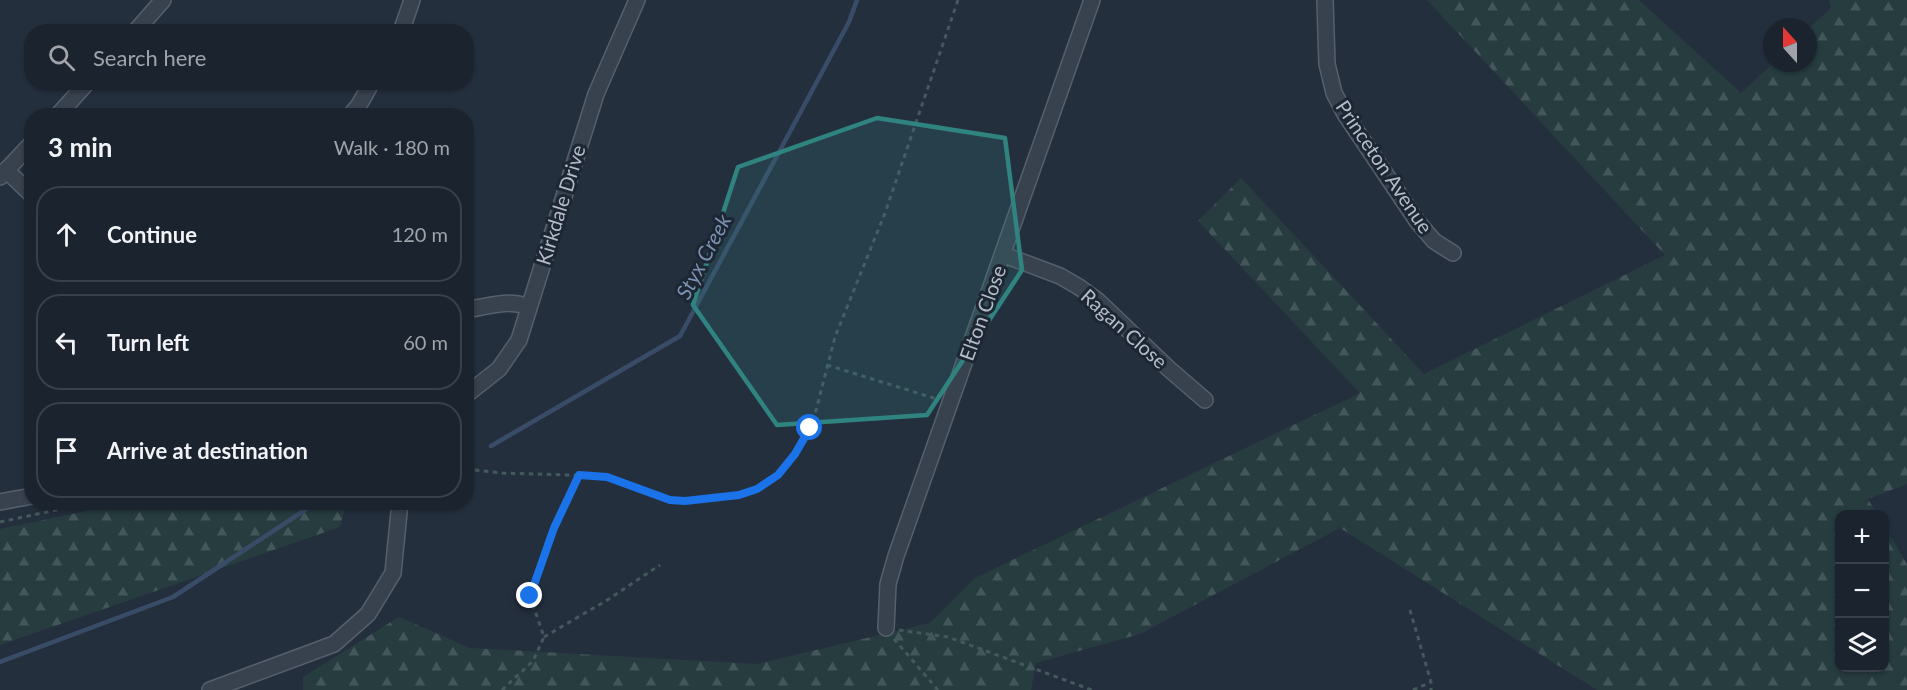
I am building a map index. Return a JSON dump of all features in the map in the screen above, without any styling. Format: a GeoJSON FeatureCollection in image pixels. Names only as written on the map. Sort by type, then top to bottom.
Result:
{"type":"FeatureCollection","features":[{"type":"Feature","properties":{"kind":"street"},"geometry":{"type":"LineString","coordinates":[[142,24],[163,0]]}},
{"type":"Feature","properties":{"kind":"street"},"geometry":{"type":"LineString","coordinates":[[404,24],[412,0]]}},
{"type":"Feature","properties":{"kind":"street","name":"Kirkdale Drive"},"geometry":{"type":"LineString","coordinates":[[474,389],[499,369],[519,340],[596,94],[637,0]]}},
{"type":"Feature","properties":{"kind":"street","name":"Elton Close"},"geometry":{"type":"LineString","coordinates":[[886,628],[888,584],[896,556],[1092,0]]}},
{"type":"Feature","properties":{"kind":"street","name":"Princeton Avenue"},"geometry":{"type":"LineString","coordinates":[[1325,0],[1327,64],[1338,100],[1418,221],[1434,241],[1453,253]]}},
{"type":"Feature","properties":{"kind":"street"},"geometry":{"type":"LineString","coordinates":[[64,108],[81,90]]}},
{"type":"Feature","properties":{"kind":"street"},"geometry":{"type":"LineString","coordinates":[[357,108],[367,90]]}},
{"type":"Feature","properties":{"kind":"street"},"geometry":{"type":"LineString","coordinates":[[24,152],[3,174],[24,189]]}},
{"type":"Feature","properties":{"kind":"street","name":"Ragan Close"},"geometry":{"type":"LineString","coordinates":[[1004,255],[1060,276],[1089,294],[1205,400]]}},
{"type":"Feature","properties":{"kind":"street"},"geometry":{"type":"LineString","coordinates":[[474,308],[502,303],[516,303],[529,308]]}},
{"type":"Feature","properties":{"kind":"street"},"geometry":{"type":"LineString","coordinates":[[0,502],[24,498]]}},
{"type":"Feature","properties":{"kind":"street"},"geometry":{"type":"LineString","coordinates":[[210,690],[334,644],[368,614],[393,573],[399,510]]}},
{"type":"Feature","properties":{"kind":"path"},"geometry":{"type":"LineString","coordinates":[[474,470],[607,477],[660,498],[675,501],[752,492],[778,475],[801,446],[814,418],[839,324],[885,213],[958,0]]}},
{"type":"Feature","properties":{"kind":"path"},"geometry":{"type":"LineString","coordinates":[[827,365],[939,400]]}},
{"type":"Feature","properties":{"kind":"path"},"geometry":{"type":"LineString","coordinates":[[544,638],[530,596],[554,528],[579,475]]}},
{"type":"Feature","properties":{"kind":"path"},"geometry":{"type":"LineString","coordinates":[[0,522],[56,510]]}},
{"type":"Feature","properties":{"kind":"path"},"geometry":{"type":"LineString","coordinates":[[502,690],[533,661],[544,638],[660,565]]}},
{"type":"Feature","properties":{"kind":"path"},"geometry":{"type":"LineString","coordinates":[[1410,610],[1431,682],[1431,690]]}},
{"type":"Feature","properties":{"kind":"path"},"geometry":{"type":"LineString","coordinates":[[886,628],[938,690]]}},
{"type":"Feature","properties":{"kind":"path"},"geometry":{"type":"LineString","coordinates":[[886,628],[948,637],[1092,690]]}},
{"type":"Feature","properties":{"kind":"path"},"geometry":{"type":"LineString","coordinates":[[1413,690],[1431,682]]}},
{"type":"Feature","properties":{"kind":"highlighted area"},"geometry":{"type":"Polygon","coordinates":[[[877,118],[1005,138],[1022,270],[927,415],[777,425],[693,305],[738,167],[877,118]]]}},
{"type":"Feature","properties":{"kind":"green space"},"geometry":{"type":"Polygon","coordinates":[[[1427,0],[1639,0],[1741,93],[1763,72],[1817,72],[1817,21],[1831,8],[1829,0],[1907,0],[1907,484],[1868,499],[1875,510],[1835,510],[1835,672],[1889,672],[1889,534],[1907,564],[1907,690],[1597,690],[1340,528],[1140,634],[1036,663],[1031,690],[303,690],[303,677],[399,617],[470,648],[757,664],[930,623],[975,578],[1360,393],[1198,221],[1241,178],[1424,374],[1665,255],[1427,0]]]}},
{"type":"Feature","properties":{"kind":"green space"},"geometry":{"type":"Polygon","coordinates":[[[91,510],[344,510],[340,527],[0,645],[0,529],[91,510]]]}},
{"type":"Feature","properties":{"kind":"waterway","name":"Styx Creek"},"geometry":{"type":"LineString","coordinates":[[491,446],[680,336],[849,22],[857,0]]}},
{"type":"Feature","properties":{"kind":"waterway"},"geometry":{"type":"LineString","coordinates":[[0,662],[173,597],[305,510]]}},
{"type":"Feature","properties":{"kind":"route"},"geometry":{"type":"LineString","coordinates":[[530,596],[554,528],[579,475],[607,477],[670,500],[685,501],[739,495],[752,492],[778,475],[801,446],[810,428]]}}]}
